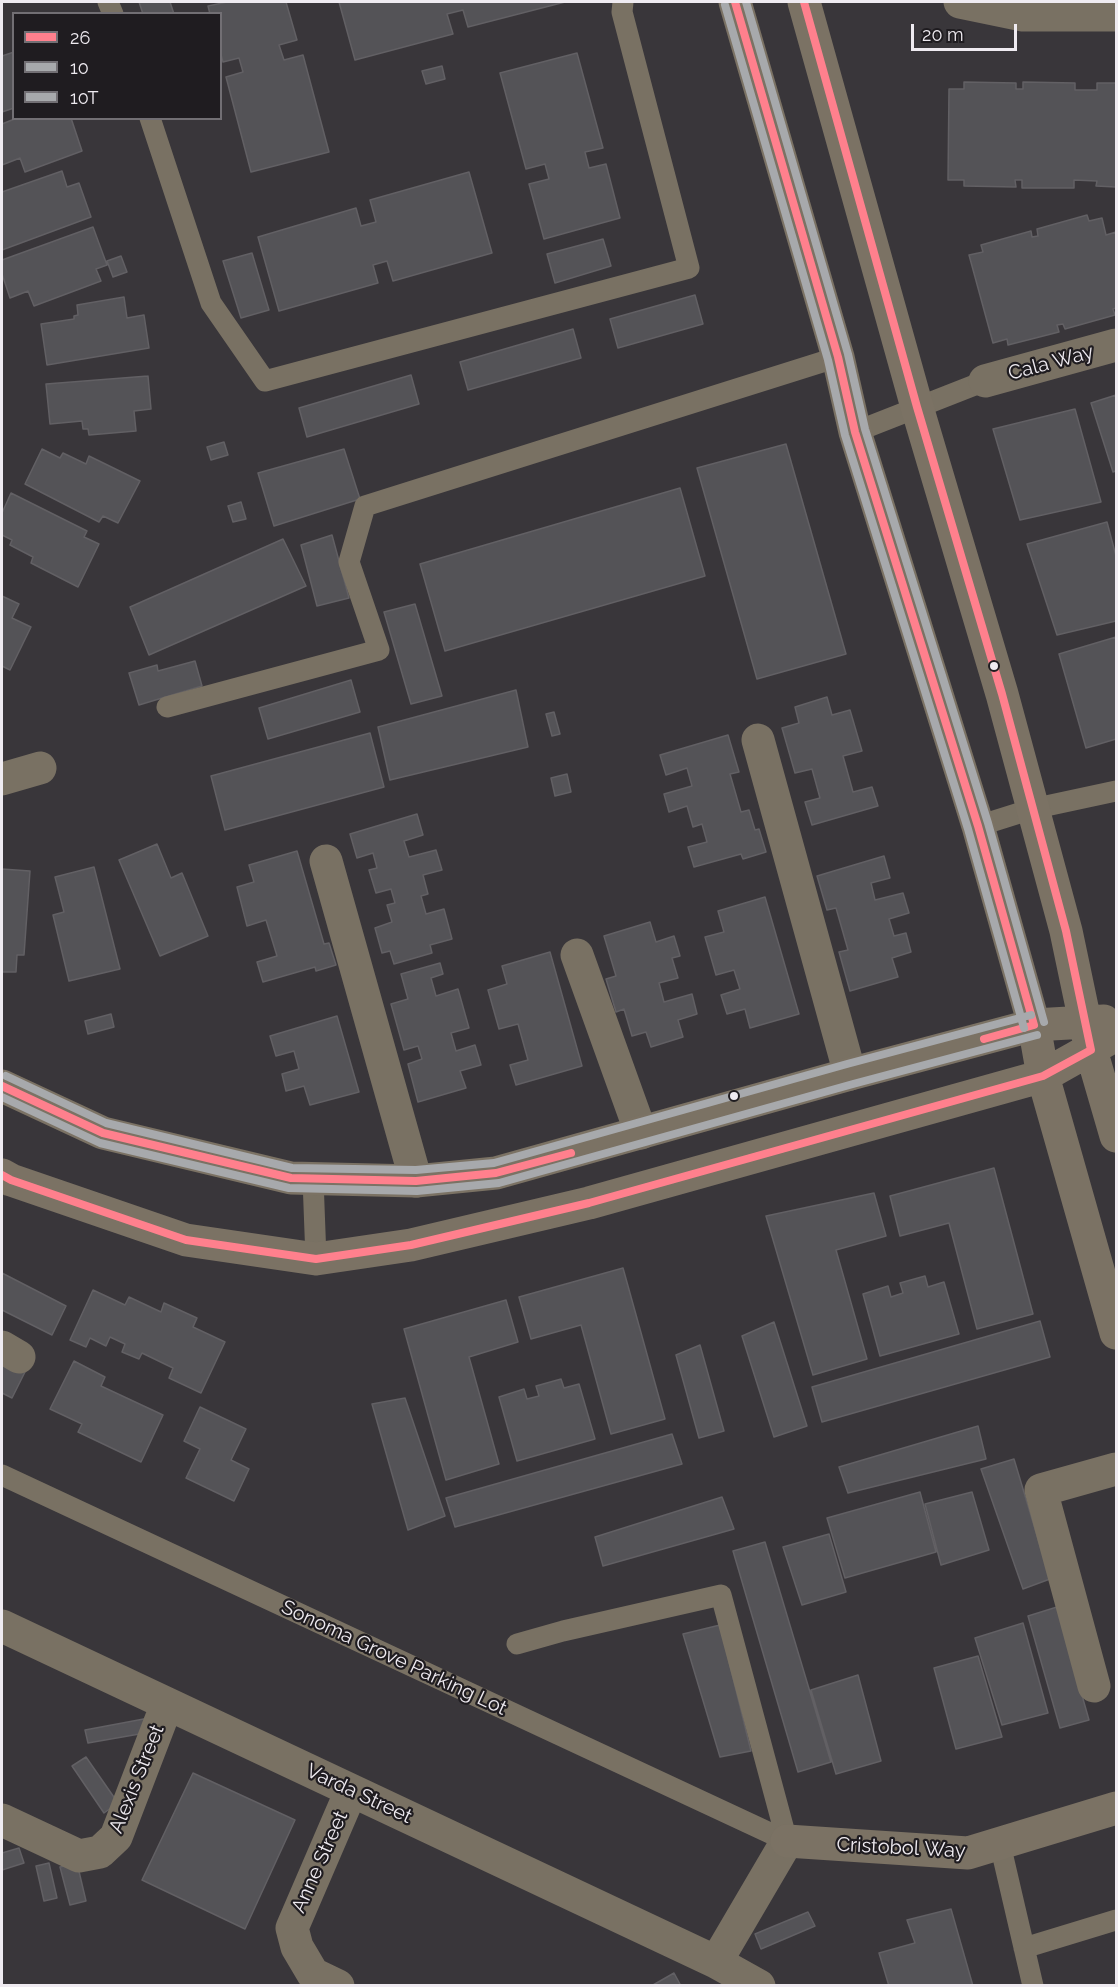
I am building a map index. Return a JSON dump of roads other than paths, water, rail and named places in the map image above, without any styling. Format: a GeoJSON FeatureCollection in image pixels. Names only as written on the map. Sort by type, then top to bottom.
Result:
{"type":"FeatureCollection","features":[{"type":"Feature","properties":{"kind":"street"},"geometry":{"type":"LineString","coordinates":[[804,2],[917,407],[1002,693],[1032,809],[1097,1036],[1116,1136]]}},
{"type":"Feature","properties":{"kind":"street"},"geometry":{"type":"LineString","coordinates":[[960,2],[1023,15],[1116,15]]}},
{"type":"Feature","properties":{"kind":"street"},"geometry":{"type":"LineString","coordinates":[[741,3],[838,357],[855,432],[978,826],[1034,1025],[1043,1076],[1116,1333]]}},
{"type":"Feature","properties":{"kind":"street","name":"Cala Way"},"geometry":{"type":"LineString","coordinates":[[985,381],[1116,345]]}},
{"type":"Feature","properties":{"kind":"street"},"geometry":{"type":"LineString","coordinates":[[758,740],[850,1074]]}},
{"type":"Feature","properties":{"kind":"street"},"geometry":{"type":"LineString","coordinates":[[2,779],[40,768]]}},
{"type":"Feature","properties":{"kind":"street"},"geometry":{"type":"LineString","coordinates":[[326,861],[416,1180]]}},
{"type":"Feature","properties":{"kind":"street"},"geometry":{"type":"LineString","coordinates":[[577,955],[641,1133]]}},
{"type":"Feature","properties":{"kind":"street"},"geometry":{"type":"LineString","coordinates":[[2,1175],[186,1240],[316,1258],[411,1245],[589,1203],[1043,1076],[1116,1020]]}},
{"type":"Feature","properties":{"kind":"street"},"geometry":{"type":"LineString","coordinates":[[2,1086],[103,1133],[291,1178],[416,1180],[496,1173],[1034,1025],[1097,1036]]}},
{"type":"Feature","properties":{"kind":"street"},"geometry":{"type":"LineString","coordinates":[[1094,1686],[1041,1490],[1116,1469]]}},
{"type":"Feature","properties":{"kind":"street","name":"Varda Street"},"geometry":{"type":"LineString","coordinates":[[2,1626],[716,1962]]}},
{"type":"Feature","properties":{"kind":"street","name":"Alexis Street"},"geometry":{"type":"LineString","coordinates":[[2,1820],[79,1856],[100,1852],[116,1837],[167,1704]]}},
{"type":"Feature","properties":{"kind":"street","name":"Anne Street"},"geometry":{"type":"LineString","coordinates":[[338,1986],[313,1974],[297,1947],[292,1928],[351,1791]]}},
{"type":"Feature","properties":{"kind":"street","name":"Cristobol Way"},"geometry":{"type":"LineString","coordinates":[[787,1841],[968,1853],[1116,1808]]}},
{"type":"Feature","properties":{"kind":"street"},"geometry":{"type":"LineString","coordinates":[[759,1986],[716,1962],[787,1841]]}},
{"type":"Feature","properties":{"kind":"lane"},"geometry":{"type":"LineString","coordinates":[[151,120],[211,303],[265,381],[688,268],[622,12],[623,2]]}},
{"type":"Feature","properties":{"kind":"lane"},"geometry":{"type":"LineString","coordinates":[[167,707],[379,650],[349,562],[365,506],[838,357]]}},
{"type":"Feature","properties":{"kind":"lane"},"geometry":{"type":"LineString","coordinates":[[855,432],[985,381]]}},
{"type":"Feature","properties":{"kind":"lane"},"geometry":{"type":"LineString","coordinates":[[978,826],[1032,809],[1116,791]]}},
{"type":"Feature","properties":{"kind":"lane"},"geometry":{"type":"LineString","coordinates":[[313,1179],[316,1258]]}},
{"type":"Feature","properties":{"kind":"lane","name":"Sonoma Grove Parking Lot"},"geometry":{"type":"LineString","coordinates":[[2,1475],[787,1841]]}},
{"type":"Feature","properties":{"kind":"lane"},"geometry":{"type":"LineString","coordinates":[[517,1644],[563,1631],[721,1595],[787,1841]]}},
{"type":"Feature","properties":{"kind":"lane"},"geometry":{"type":"LineString","coordinates":[[1000,1844],[1033,1986]]}},
{"type":"Feature","properties":{"kind":"lane"},"geometry":{"type":"LineString","coordinates":[[1024,1948],[1116,1920]]}}]}
